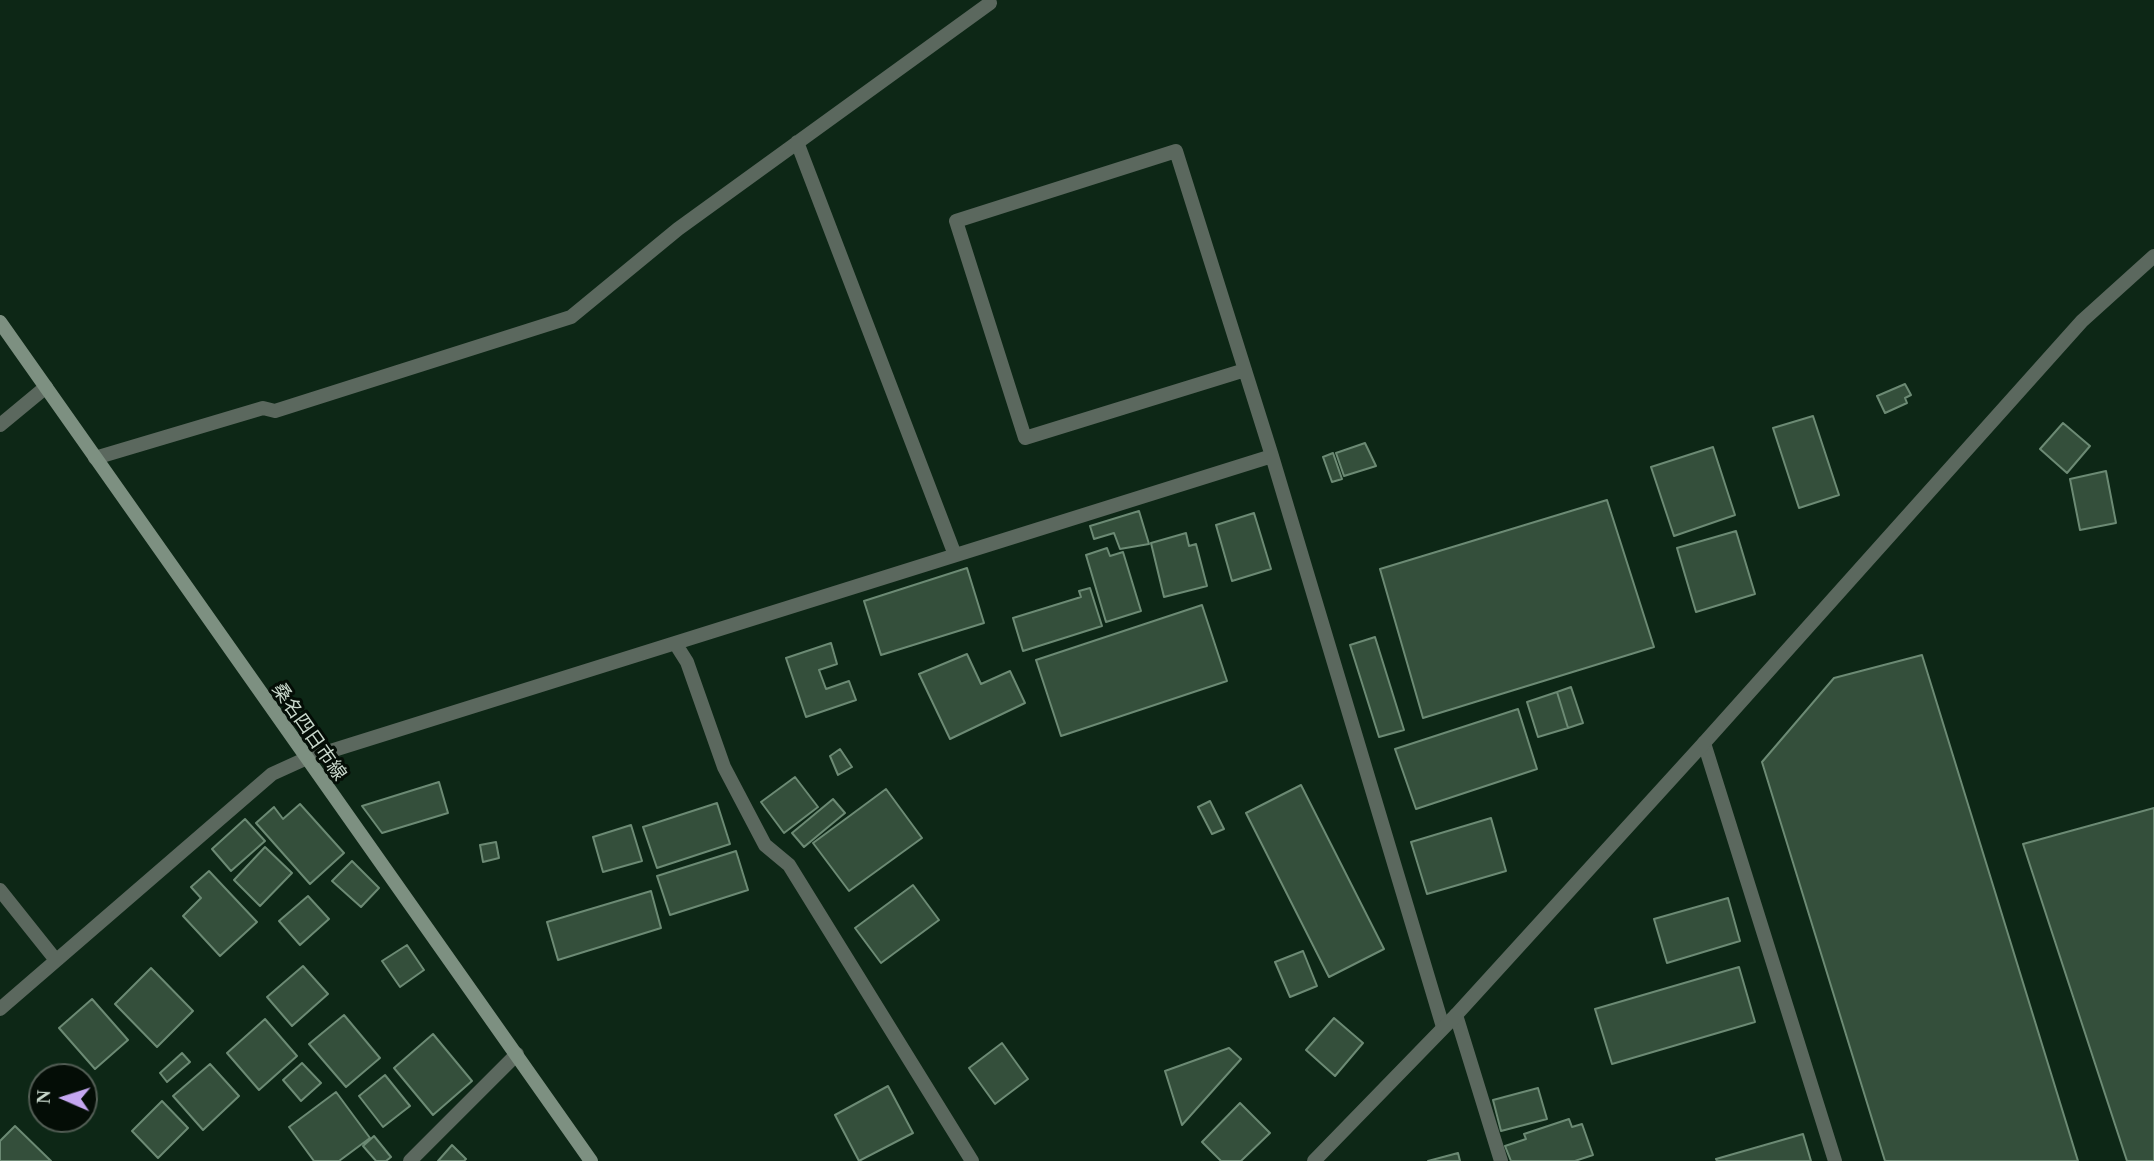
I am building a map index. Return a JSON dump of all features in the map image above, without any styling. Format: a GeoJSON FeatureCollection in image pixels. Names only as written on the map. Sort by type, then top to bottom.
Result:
{"type":"FeatureCollection","features":[{"type":"Feature","properties":{"kind":"main road","name":"桑名四日市線"},"geometry":{"type":"LineString","coordinates":[[0,322],[305,759],[591,1161]]}},
{"type":"Feature","properties":{"kind":"street"},"geometry":{"type":"LineString","coordinates":[[96,458],[263,408],[275,411],[571,317],[678,229],[990,3]]}},
{"type":"Feature","properties":{"kind":"street"},"geometry":{"type":"LineString","coordinates":[[797,142],[956,555]]}},
{"type":"Feature","properties":{"kind":"street"},"geometry":{"type":"LineString","coordinates":[[1245,370],[1025,438],[956,221],[1176,151],[1245,370],[1272,456],[1443,1027]]}},
{"type":"Feature","properties":{"kind":"street"},"geometry":{"type":"LineString","coordinates":[[1314,1161],[1456,1015],[2082,321],[2154,256]]}},
{"type":"Feature","properties":{"kind":"street"},"geometry":{"type":"LineString","coordinates":[[0,425],[46,387]]}},
{"type":"Feature","properties":{"kind":"street"},"geometry":{"type":"LineString","coordinates":[[0,1009],[272,774],[305,759],[1272,456]]}},
{"type":"Feature","properties":{"kind":"street"},"geometry":{"type":"LineString","coordinates":[[675,643],[687,662],[724,767],[765,845],[789,865],[972,1161]]}},
{"type":"Feature","properties":{"kind":"street"},"geometry":{"type":"LineString","coordinates":[[1704,743],[1835,1161]]}},
{"type":"Feature","properties":{"kind":"street"},"geometry":{"type":"LineString","coordinates":[[0,890],[55,959]]}},
{"type":"Feature","properties":{"kind":"street"},"geometry":{"type":"LineString","coordinates":[[1456,1015],[1501,1161]]}},
{"type":"Feature","properties":{"kind":"street"},"geometry":{"type":"LineString","coordinates":[[410,1161],[517,1054]]}},
{"type":"Feature","properties":{"kind":"building"},"geometry":{"type":"Polygon","coordinates":[[[1905,384],[1911,395],[1905,398],[1907,403],[1885,413],[1877,396],[1905,384]]]}},
{"type":"Feature","properties":{"kind":"building"},"geometry":{"type":"Polygon","coordinates":[[[1813,416],[1839,495],[1799,508],[1773,428],[1813,416]]]}},
{"type":"Feature","properties":{"kind":"building"},"geometry":{"type":"Polygon","coordinates":[[[2063,423],[2090,446],[2067,473],[2040,449],[2063,423]]]}},
{"type":"Feature","properties":{"kind":"building"},"geometry":{"type":"Polygon","coordinates":[[[1365,443],[1376,466],[1344,476],[1336,453],[1365,443]]]}},
{"type":"Feature","properties":{"kind":"building"},"geometry":{"type":"Polygon","coordinates":[[[1713,447],[1735,515],[1674,536],[1651,467],[1713,447]]]}},
{"type":"Feature","properties":{"kind":"building"},"geometry":{"type":"Polygon","coordinates":[[[1333,453],[1342,479],[1332,482],[1323,457],[1333,453]]]}},
{"type":"Feature","properties":{"kind":"building"},"geometry":{"type":"Polygon","coordinates":[[[2106,471],[2116,523],[2080,530],[2070,479],[2106,471]]]}},
{"type":"Feature","properties":{"kind":"building"},"geometry":{"type":"Polygon","coordinates":[[[1607,500],[1654,647],[1423,718],[1380,569],[1607,500]]]}},
{"type":"Feature","properties":{"kind":"building"},"geometry":{"type":"Polygon","coordinates":[[[1139,511],[1149,544],[1120,549],[1114,533],[1094,539],[1090,526],[1139,511]]]}},
{"type":"Feature","properties":{"kind":"building"},"geometry":{"type":"Polygon","coordinates":[[[1254,513],[1271,569],[1232,581],[1216,525],[1254,513]]]}},
{"type":"Feature","properties":{"kind":"building"},"geometry":{"type":"Polygon","coordinates":[[[1736,531],[1755,594],[1696,612],[1677,548],[1736,531]]]}},
{"type":"Feature","properties":{"kind":"building"},"geometry":{"type":"Polygon","coordinates":[[[1186,533],[1189,546],[1196,544],[1207,586],[1164,597],[1151,543],[1186,533]]]}},
{"type":"Feature","properties":{"kind":"building"},"geometry":{"type":"Polygon","coordinates":[[[1107,548],[1110,556],[1123,552],[1141,611],[1106,622],[1086,555],[1107,548]]]}},
{"type":"Feature","properties":{"kind":"building"},"geometry":{"type":"Polygon","coordinates":[[[967,568],[984,623],[881,655],[864,601],[967,568]]]}},
{"type":"Feature","properties":{"kind":"building"},"geometry":{"type":"Polygon","coordinates":[[[1090,588],[1102,626],[1023,651],[1013,618],[1081,597],[1079,591],[1090,588]]]}},
{"type":"Feature","properties":{"kind":"building"},"geometry":{"type":"Polygon","coordinates":[[[1202,605],[1227,681],[1061,736],[1036,660],[1202,605]]]}},
{"type":"Feature","properties":{"kind":"building"},"geometry":{"type":"Polygon","coordinates":[[[1375,637],[1404,730],[1379,737],[1350,645],[1375,637]]]}},
{"type":"Feature","properties":{"kind":"building"},"geometry":{"type":"Polygon","coordinates":[[[831,643],[837,664],[819,670],[826,689],[849,681],[856,700],[806,717],[786,658],[831,643]]]}},
{"type":"Feature","properties":{"kind":"building"},"geometry":{"type":"Polygon","coordinates":[[[967,654],[981,684],[1010,671],[1025,703],[950,739],[919,674],[967,654]]]}},
{"type":"Feature","properties":{"kind":"building"},"geometry":{"type":"Polygon","coordinates":[[[1922,655],[2078,1161],[1885,1161],[1762,762],[1834,678],[1922,655]]]}},
{"type":"Feature","properties":{"kind":"building"},"geometry":{"type":"Polygon","coordinates":[[[1571,687],[1583,723],[1568,728],[1557,692],[1571,687]]]}},
{"type":"Feature","properties":{"kind":"building"},"geometry":{"type":"Polygon","coordinates":[[[1557,692],[1568,728],[1538,737],[1527,702],[1557,692]]]}},
{"type":"Feature","properties":{"kind":"building"},"geometry":{"type":"Polygon","coordinates":[[[1518,709],[1537,769],[1416,809],[1395,749],[1518,709]]]}},
{"type":"Feature","properties":{"kind":"building"},"geometry":{"type":"Polygon","coordinates":[[[840,749],[852,767],[838,775],[830,756],[840,749]]]}},
{"type":"Feature","properties":{"kind":"building"},"geometry":{"type":"Polygon","coordinates":[[[795,777],[818,807],[784,833],[761,802],[795,777]]]}},
{"type":"Feature","properties":{"kind":"building"},"geometry":{"type":"Polygon","coordinates":[[[439,782],[448,813],[382,833],[362,806],[439,782]]]}},
{"type":"Feature","properties":{"kind":"building"},"geometry":{"type":"Polygon","coordinates":[[[1301,785],[1384,949],[1329,977],[1246,813],[1301,785]]]}},
{"type":"Feature","properties":{"kind":"building"},"geometry":{"type":"Polygon","coordinates":[[[886,789],[922,838],[849,891],[813,843],[886,789]]]}},
{"type":"Feature","properties":{"kind":"building"},"geometry":{"type":"Polygon","coordinates":[[[833,799],[845,813],[804,847],[792,833],[833,799]]]}},
{"type":"Feature","properties":{"kind":"building"},"geometry":{"type":"Polygon","coordinates":[[[1210,801],[1224,829],[1212,834],[1198,807],[1210,801]]]}},
{"type":"Feature","properties":{"kind":"building"},"geometry":{"type":"Polygon","coordinates":[[[717,803],[730,844],[657,868],[643,827],[717,803]]]}},
{"type":"Feature","properties":{"kind":"building"},"geometry":{"type":"Polygon","coordinates":[[[300,804],[344,853],[310,884],[256,823],[274,807],[283,819],[300,804]]]}},
{"type":"Feature","properties":{"kind":"building"},"geometry":{"type":"Polygon","coordinates":[[[2154,808],[2154,1161],[2127,1161],[2023,844],[2154,808]]]}},
{"type":"Feature","properties":{"kind":"building"},"geometry":{"type":"Polygon","coordinates":[[[1491,818],[1506,871],[1427,894],[1411,842],[1491,818]]]}},
{"type":"Feature","properties":{"kind":"building"},"geometry":{"type":"Polygon","coordinates":[[[245,819],[265,841],[231,871],[212,849],[245,819]]]}},
{"type":"Feature","properties":{"kind":"building"},"geometry":{"type":"Polygon","coordinates":[[[631,825],[642,861],[603,872],[593,837],[631,825]]]}},
{"type":"Feature","properties":{"kind":"building"},"geometry":{"type":"Polygon","coordinates":[[[496,842],[499,858],[483,862],[480,845],[496,842]]]}},
{"type":"Feature","properties":{"kind":"building"},"geometry":{"type":"Polygon","coordinates":[[[265,847],[292,873],[260,906],[234,880],[265,847]]]}},
{"type":"Feature","properties":{"kind":"building"},"geometry":{"type":"Polygon","coordinates":[[[736,851],[748,890],[670,915],[657,876],[736,851]]]}},
{"type":"Feature","properties":{"kind":"building"},"geometry":{"type":"Polygon","coordinates":[[[352,861],[379,888],[361,907],[332,881],[352,861]]]}},
{"type":"Feature","properties":{"kind":"building"},"geometry":{"type":"Polygon","coordinates":[[[209,871],[257,922],[220,956],[183,916],[201,898],[191,887],[209,871]]]}},
{"type":"Feature","properties":{"kind":"building"},"geometry":{"type":"Polygon","coordinates":[[[913,885],[939,920],[881,963],[855,928],[913,885]]]}},
{"type":"Feature","properties":{"kind":"building"},"geometry":{"type":"Polygon","coordinates":[[[651,891],[661,928],[558,960],[547,922],[651,891]]]}},
{"type":"Feature","properties":{"kind":"building"},"geometry":{"type":"Polygon","coordinates":[[[308,896],[329,919],[300,945],[279,921],[308,896]]]}},
{"type":"Feature","properties":{"kind":"building"},"geometry":{"type":"Polygon","coordinates":[[[1728,898],[1740,941],[1667,963],[1654,919],[1728,898]]]}},
{"type":"Feature","properties":{"kind":"building"},"geometry":{"type":"Polygon","coordinates":[[[407,945],[424,970],[400,987],[382,961],[407,945]]]}},
{"type":"Feature","properties":{"kind":"building"},"geometry":{"type":"Polygon","coordinates":[[[1303,951],[1317,986],[1290,997],[1275,962],[1303,951]]]}},
{"type":"Feature","properties":{"kind":"building"},"geometry":{"type":"Polygon","coordinates":[[[303,966],[328,994],[292,1026],[267,997],[303,966]]]}},
{"type":"Feature","properties":{"kind":"building"},"geometry":{"type":"Polygon","coordinates":[[[1739,967],[1755,1022],[1612,1064],[1595,1009],[1739,967]]]}},
{"type":"Feature","properties":{"kind":"building"},"geometry":{"type":"Polygon","coordinates":[[[151,968],[193,1011],[157,1047],[115,1004],[151,968]]]}},
{"type":"Feature","properties":{"kind":"building"},"geometry":{"type":"Polygon","coordinates":[[[92,999],[128,1040],[98,1066],[98,1063],[90,1063],[59,1028],[92,999]]]}},
{"type":"Feature","properties":{"kind":"building"},"geometry":{"type":"Polygon","coordinates":[[[344,1015],[380,1058],[346,1087],[309,1044],[344,1015]]]}},
{"type":"Feature","properties":{"kind":"building"},"geometry":{"type":"Polygon","coordinates":[[[1334,1018],[1363,1043],[1335,1076],[1306,1050],[1334,1018]]]}},
{"type":"Feature","properties":{"kind":"building"},"geometry":{"type":"Polygon","coordinates":[[[265,1019],[297,1056],[259,1090],[227,1053],[265,1019]]]}},
{"type":"Feature","properties":{"kind":"building"},"geometry":{"type":"Polygon","coordinates":[[[433,1034],[472,1081],[433,1115],[394,1068],[433,1034]]]}},
{"type":"Feature","properties":{"kind":"building"},"geometry":{"type":"Polygon","coordinates":[[[1002,1043],[1028,1079],[995,1104],[969,1068],[1002,1043]]]}},
{"type":"Feature","properties":{"kind":"building"},"geometry":{"type":"Polygon","coordinates":[[[1229,1048],[1241,1059],[1182,1125],[1165,1071],[1229,1048]]]}},
{"type":"Feature","properties":{"kind":"building"},"geometry":{"type":"Polygon","coordinates":[[[182,1053],[190,1062],[167,1082],[160,1073],[182,1053]]]}},
{"type":"Feature","properties":{"kind":"building"},"geometry":{"type":"Polygon","coordinates":[[[302,1063],[321,1083],[301,1101],[283,1080],[302,1063]]]}},
{"type":"Feature","properties":{"kind":"building"},"geometry":{"type":"Polygon","coordinates":[[[210,1064],[239,1096],[203,1130],[173,1096],[210,1064]]]}},
{"type":"Feature","properties":{"kind":"building"},"geometry":{"type":"Polygon","coordinates":[[[385,1075],[410,1106],[383,1127],[359,1096],[385,1075]]]}},
{"type":"Feature","properties":{"kind":"building"},"geometry":{"type":"Polygon","coordinates":[[[888,1086],[913,1133],[859,1161],[835,1115],[888,1086]]]}},
{"type":"Feature","properties":{"kind":"building"},"geometry":{"type":"Polygon","coordinates":[[[1538,1088],[1547,1119],[1501,1131],[1493,1100],[1538,1088]]]}},
{"type":"Feature","properties":{"kind":"building"},"geometry":{"type":"Polygon","coordinates":[[[336,1092],[370,1138],[339,1161],[314,1161],[289,1127],[336,1092]]]}},
{"type":"Feature","properties":{"kind":"building"},"geometry":{"type":"Polygon","coordinates":[[[162,1101],[188,1128],[158,1158],[132,1131],[162,1101]]]}},
{"type":"Feature","properties":{"kind":"building"},"geometry":{"type":"Polygon","coordinates":[[[1240,1103],[1270,1133],[1241,1161],[1221,1161],[1202,1142],[1240,1103]]]}},
{"type":"Feature","properties":{"kind":"building"},"geometry":{"type":"Polygon","coordinates":[[[1569,1119],[1572,1127],[1582,1124],[1593,1155],[1575,1161],[1511,1161],[1505,1146],[1526,1139],[1524,1134],[1569,1119]]]}},
{"type":"Feature","properties":{"kind":"building"},"geometry":{"type":"Polygon","coordinates":[[[15,1126],[51,1161],[0,1161],[0,1141],[15,1126]]]}},
{"type":"Feature","properties":{"kind":"building"},"geometry":{"type":"Polygon","coordinates":[[[1803,1134],[1811,1161],[1716,1159],[1803,1134]]]}},
{"type":"Feature","properties":{"kind":"building"},"geometry":{"type":"Polygon","coordinates":[[[374,1136],[391,1157],[386,1161],[376,1161],[363,1146],[374,1136]]]}},
{"type":"Feature","properties":{"kind":"building"},"geometry":{"type":"Polygon","coordinates":[[[452,1145],[466,1159],[438,1161],[452,1145]]]}},
{"type":"Feature","properties":{"kind":"building"},"geometry":{"type":"Polygon","coordinates":[[[1458,1153],[1460,1161],[1428,1161],[1458,1153]]]}}]}
